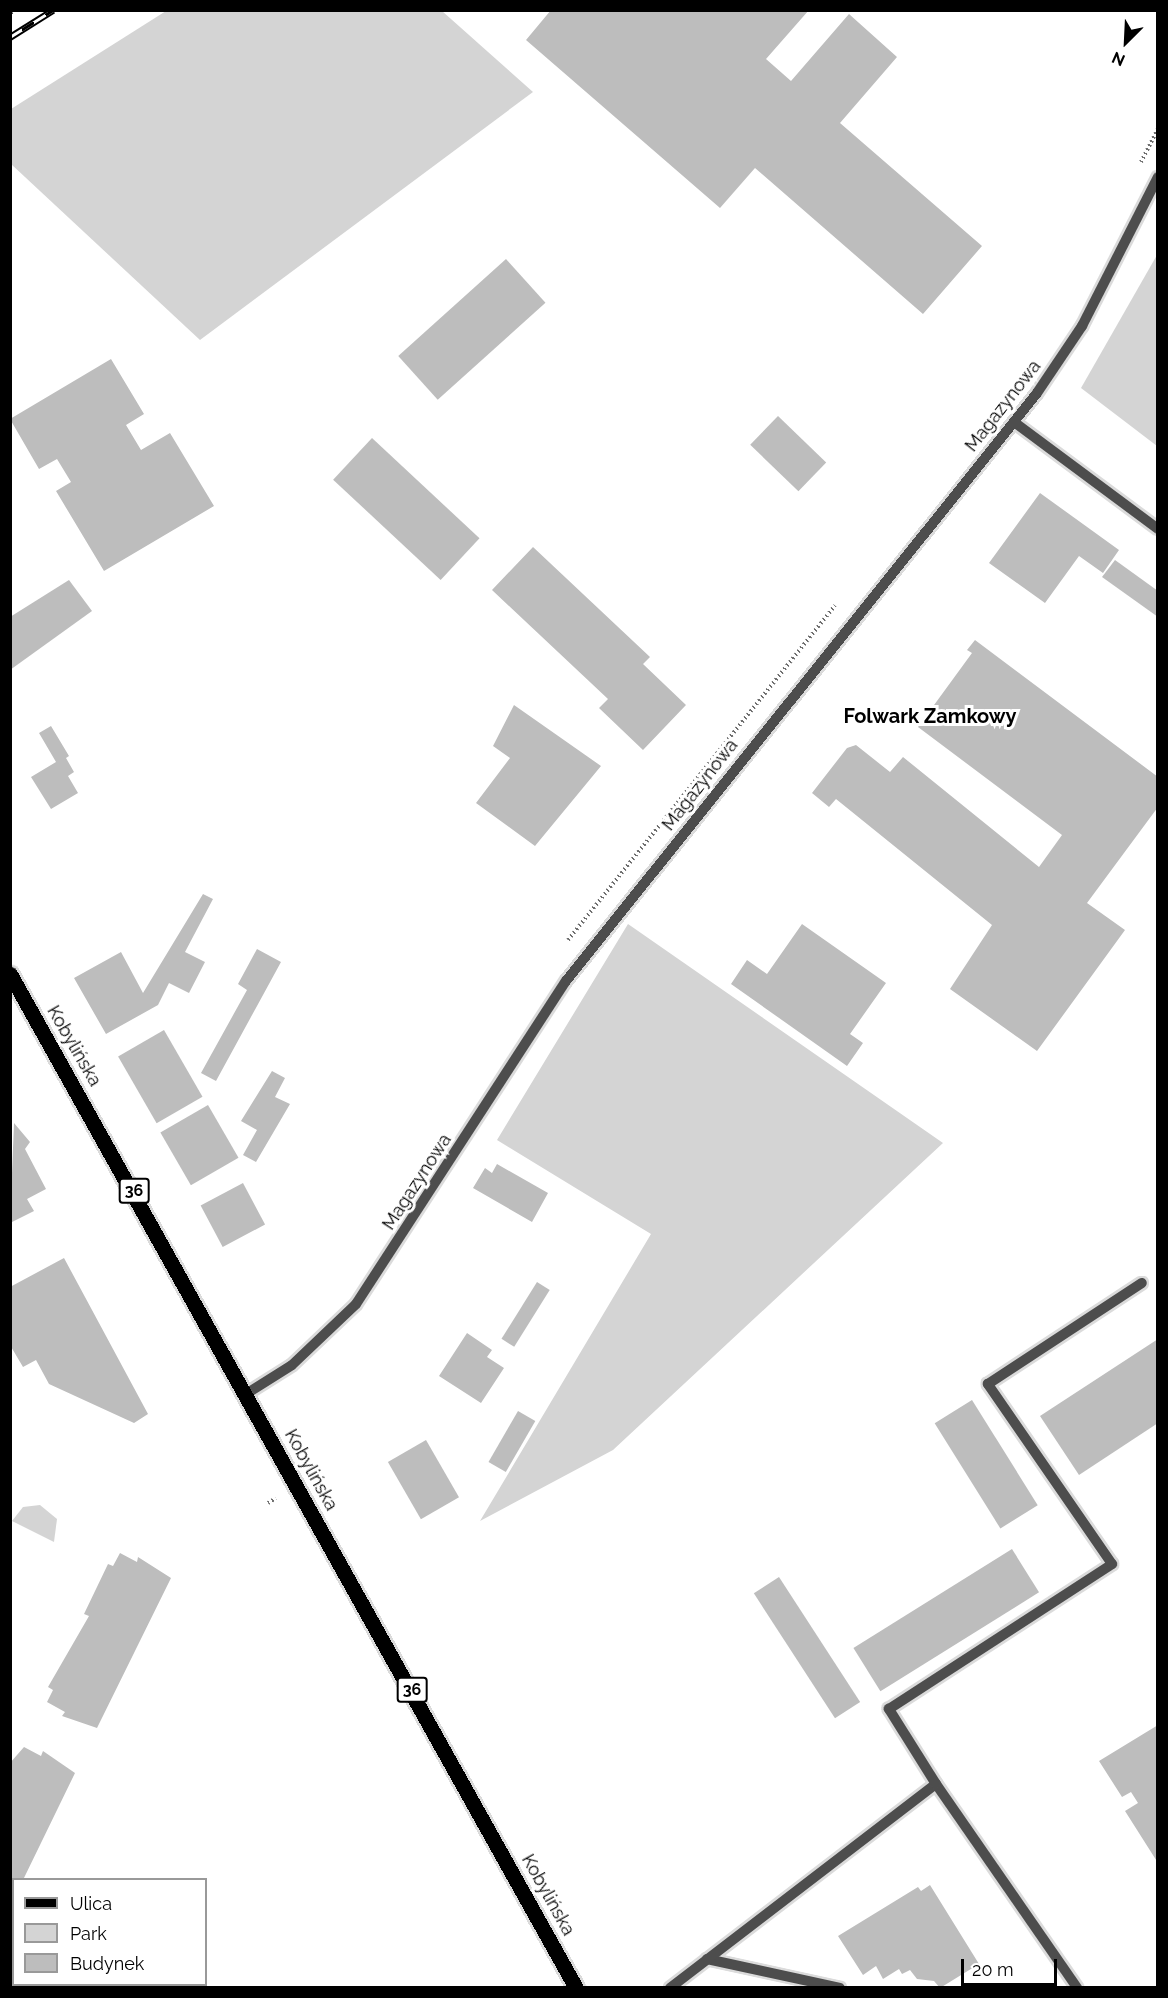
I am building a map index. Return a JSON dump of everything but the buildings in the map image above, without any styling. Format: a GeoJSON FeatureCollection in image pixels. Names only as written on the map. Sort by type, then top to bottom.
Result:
{"type":"FeatureCollection","features":[{"type":"Feature","properties":{"kind":"main road","name":"Kobylińska"},"geometry":{"type":"LineString","coordinates":[[10,974],[15,993],[246,1394],[576,1988]]}},
{"type":"Feature","properties":{"kind":"street","name":"Magazynowa"},"geometry":{"type":"LineString","coordinates":[[246,1394],[292,1365],[356,1304],[566,981],[1014,422],[1082,326],[1158,177]]}},
{"type":"Feature","properties":{"kind":"street"},"geometry":{"type":"LineString","coordinates":[[1014,422],[1158,529]]}},
{"type":"Feature","properties":{"kind":"street"},"geometry":{"type":"LineString","coordinates":[[1077,1988],[936,1784],[889,1709],[1112,1564],[987,1384],[1142,1283]]}},
{"type":"Feature","properties":{"kind":"street"},"geometry":{"type":"LineString","coordinates":[[670,1988],[936,1784]]}},
{"type":"Feature","properties":{"kind":"street"},"geometry":{"type":"LineString","coordinates":[[707,1959],[840,1988]]}},
{"type":"Feature","properties":{"kind":"green space"},"geometry":{"type":"Polygon","coordinates":[[[166,11],[442,11],[533,92],[200,340],[11,164],[11,109],[166,11]]]}},
{"type":"Feature","properties":{"kind":"green space"},"geometry":{"type":"Polygon","coordinates":[[[1157,255],[1158,446],[1081,388],[1157,255]]]}},
{"type":"Feature","properties":{"kind":"green space"},"geometry":{"type":"Polygon","coordinates":[[[628,924],[943,1143],[613,1450],[480,1521],[651,1234],[497,1140],[628,924]]]}},
{"type":"Feature","properties":{"kind":"green space"},"geometry":{"type":"Polygon","coordinates":[[[40,1505],[57,1519],[54,1542],[12,1521],[23,1507],[40,1505]]]}},
{"type":"Feature","properties":{"kind":"railway"},"geometry":{"type":"LineString","coordinates":[[10,37],[53,10]]}},
{"type":"Feature","properties":{"kind":"district","name":"Folwark Zamkowy"},"geometry":{"type":"Point","coordinates":[930,716]}}]}
